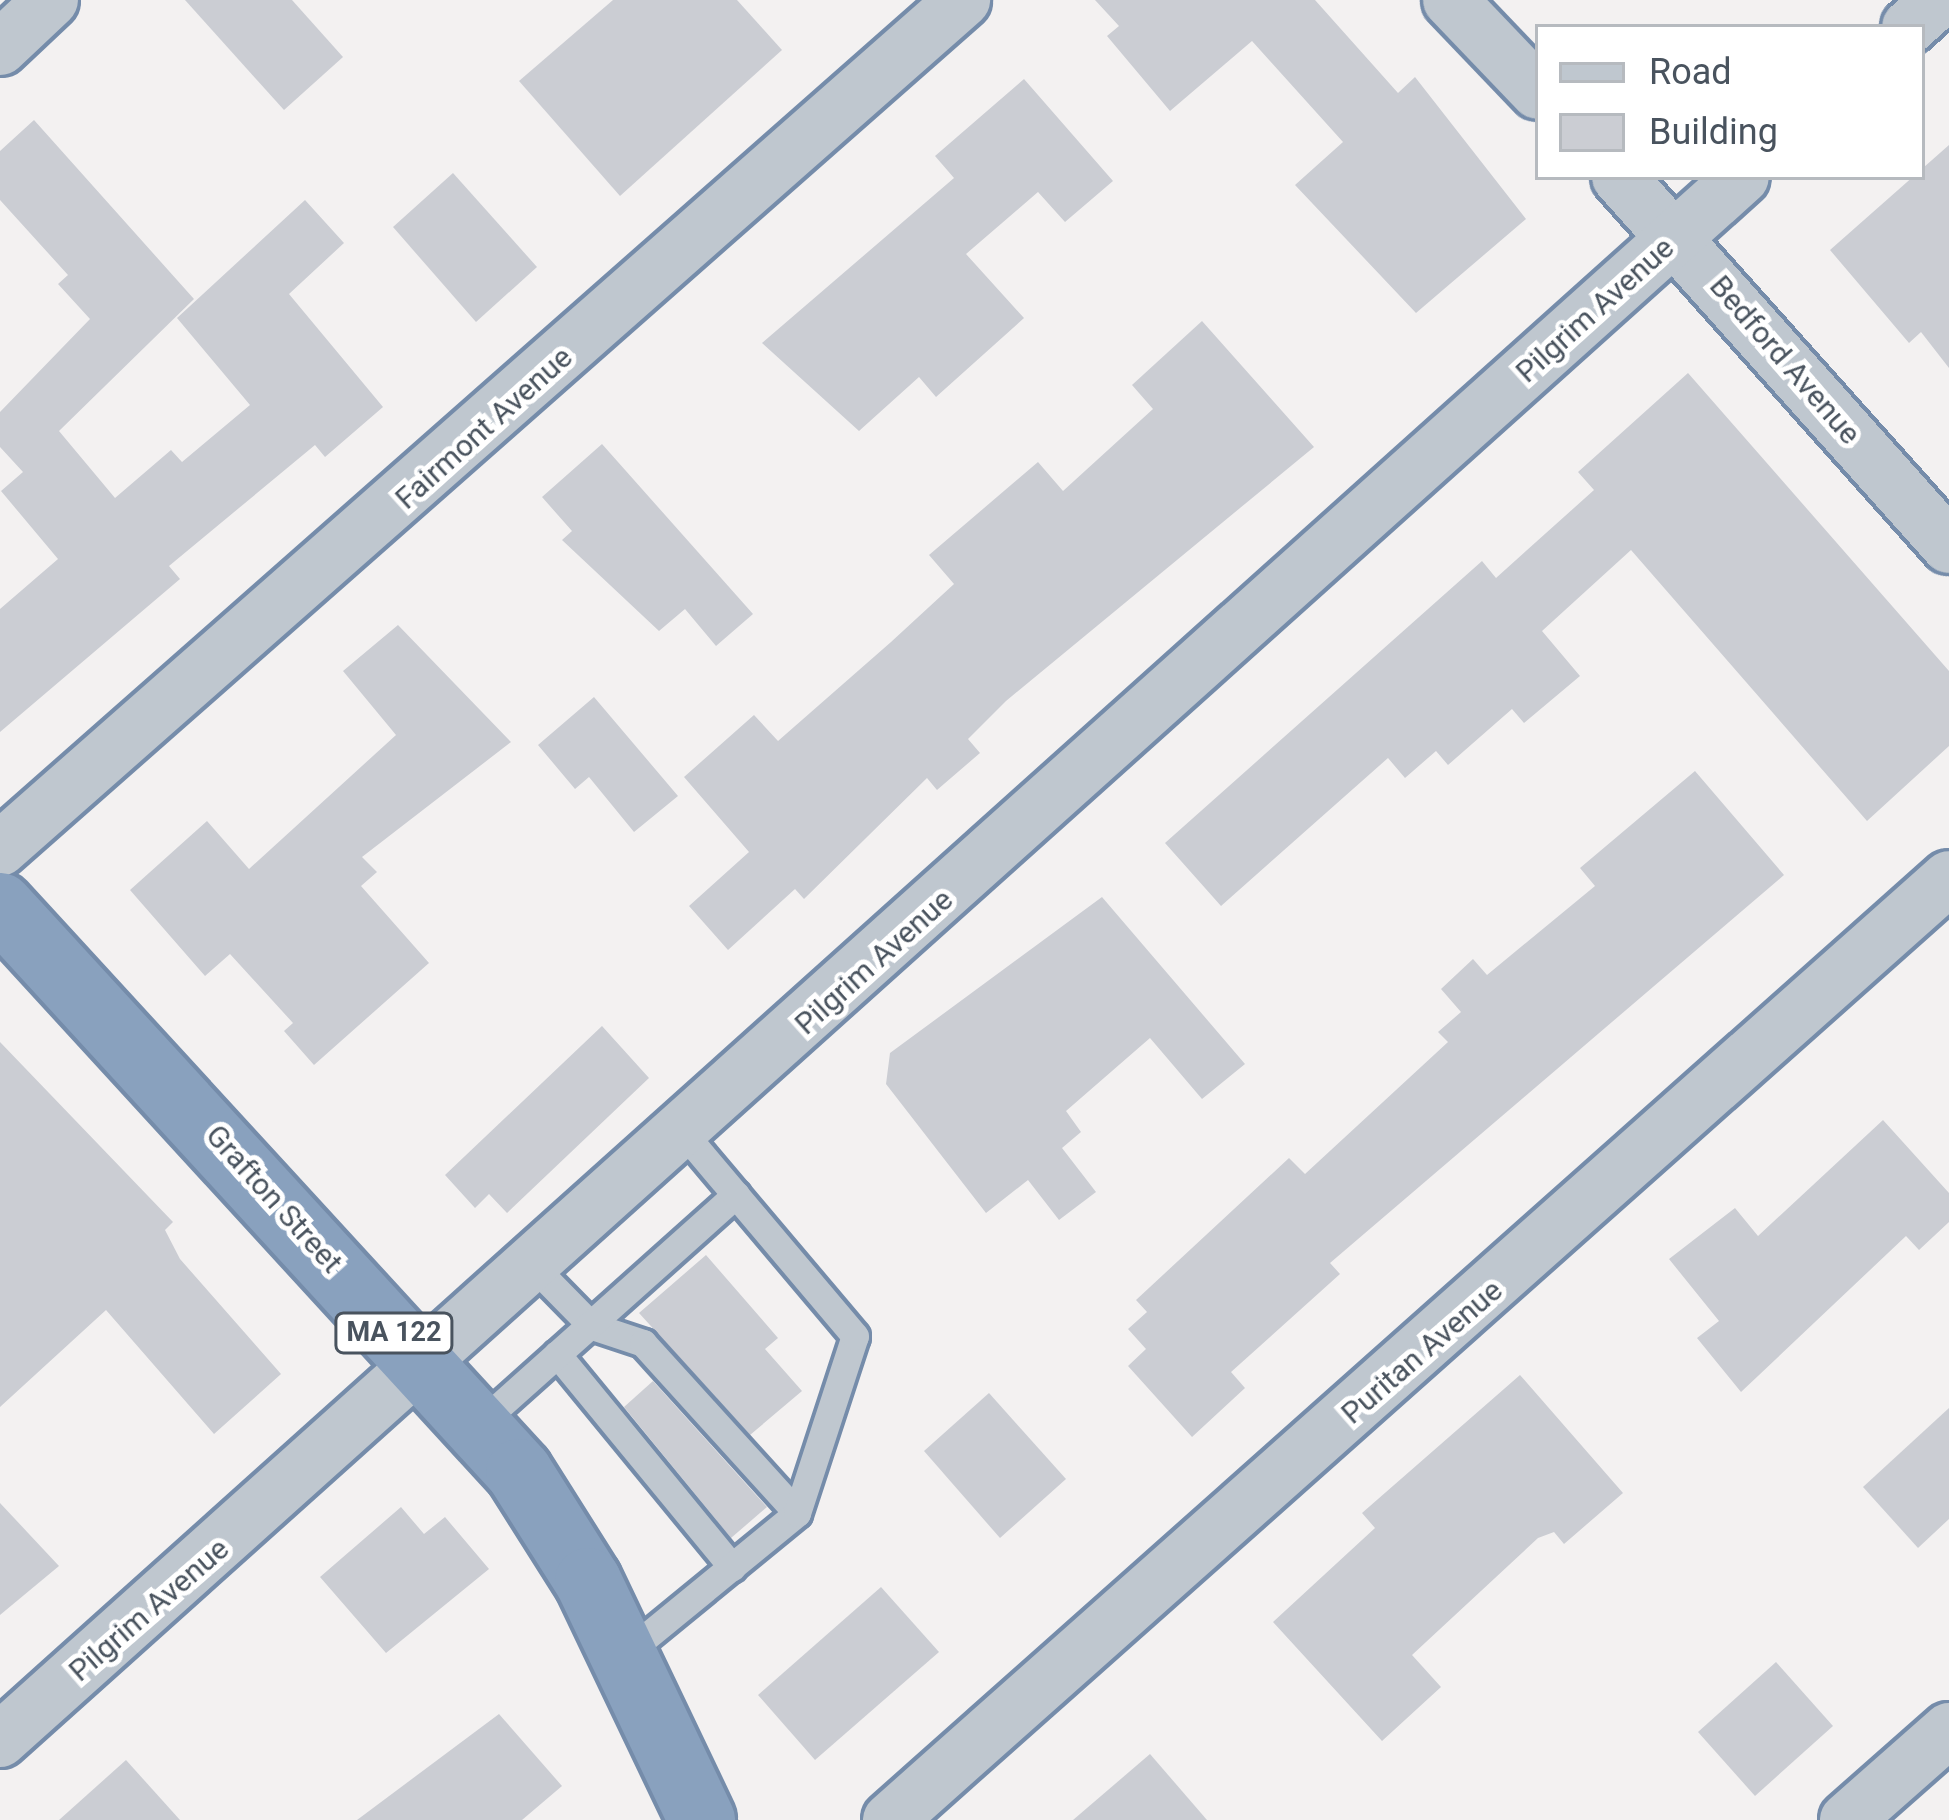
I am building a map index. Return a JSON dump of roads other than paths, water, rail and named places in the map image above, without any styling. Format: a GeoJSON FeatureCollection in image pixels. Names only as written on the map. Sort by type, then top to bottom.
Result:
{"type":"FeatureCollection","features":[{"type":"Feature","properties":{"kind":"highway","name":"Grafton Street"},"geometry":{"type":"LineString","coordinates":[[0,906],[478,1425],[578,1564],[702,1820]]}},
{"type":"Feature","properties":{"kind":"street"},"geometry":{"type":"LineString","coordinates":[[0,48],[51,0]]}},
{"type":"Feature","properties":{"kind":"street","name":"Fairmont Avenue"},"geometry":{"type":"LineString","coordinates":[[0,849],[963,0]]}},
{"type":"Feature","properties":{"kind":"street"},"geometry":{"type":"LineString","coordinates":[[1450,0],[1535,89]]}},
{"type":"Feature","properties":{"kind":"street"},"geometry":{"type":"LineString","coordinates":[[1912,24],[1939,0]]}},
{"type":"Feature","properties":{"kind":"street","name":"Bedford Avenue"},"geometry":{"type":"LineString","coordinates":[[1622,180],[1949,546]]}},
{"type":"Feature","properties":{"kind":"street","name":"Pilgrim Avenue"},"geometry":{"type":"LineString","coordinates":[[0,1740],[426,1368],[1739,180]]}},
{"type":"Feature","properties":{"kind":"street","name":"Puritan Avenue"},"geometry":{"type":"LineString","coordinates":[[890,1820],[1949,878]]}},
{"type":"Feature","properties":{"kind":"street"},"geometry":{"type":"LineString","coordinates":[[1847,1820],[1949,1730]]}},
{"type":"Feature","properties":{"kind":"lane"},"geometry":{"type":"LineString","coordinates":[[625,1654],[797,1513],[855,1336],[684,1134]]}},
{"type":"Feature","properties":{"kind":"lane"},"geometry":{"type":"LineString","coordinates":[[478,1425],[736,1194]]}},
{"type":"Feature","properties":{"kind":"lane"},"geometry":{"type":"LineString","coordinates":[[533,1267],[592,1326],[643,1343],[797,1513]]}},
{"type":"Feature","properties":{"kind":"lane"},"geometry":{"type":"LineString","coordinates":[[557,1354],[732,1567]]}}]}
